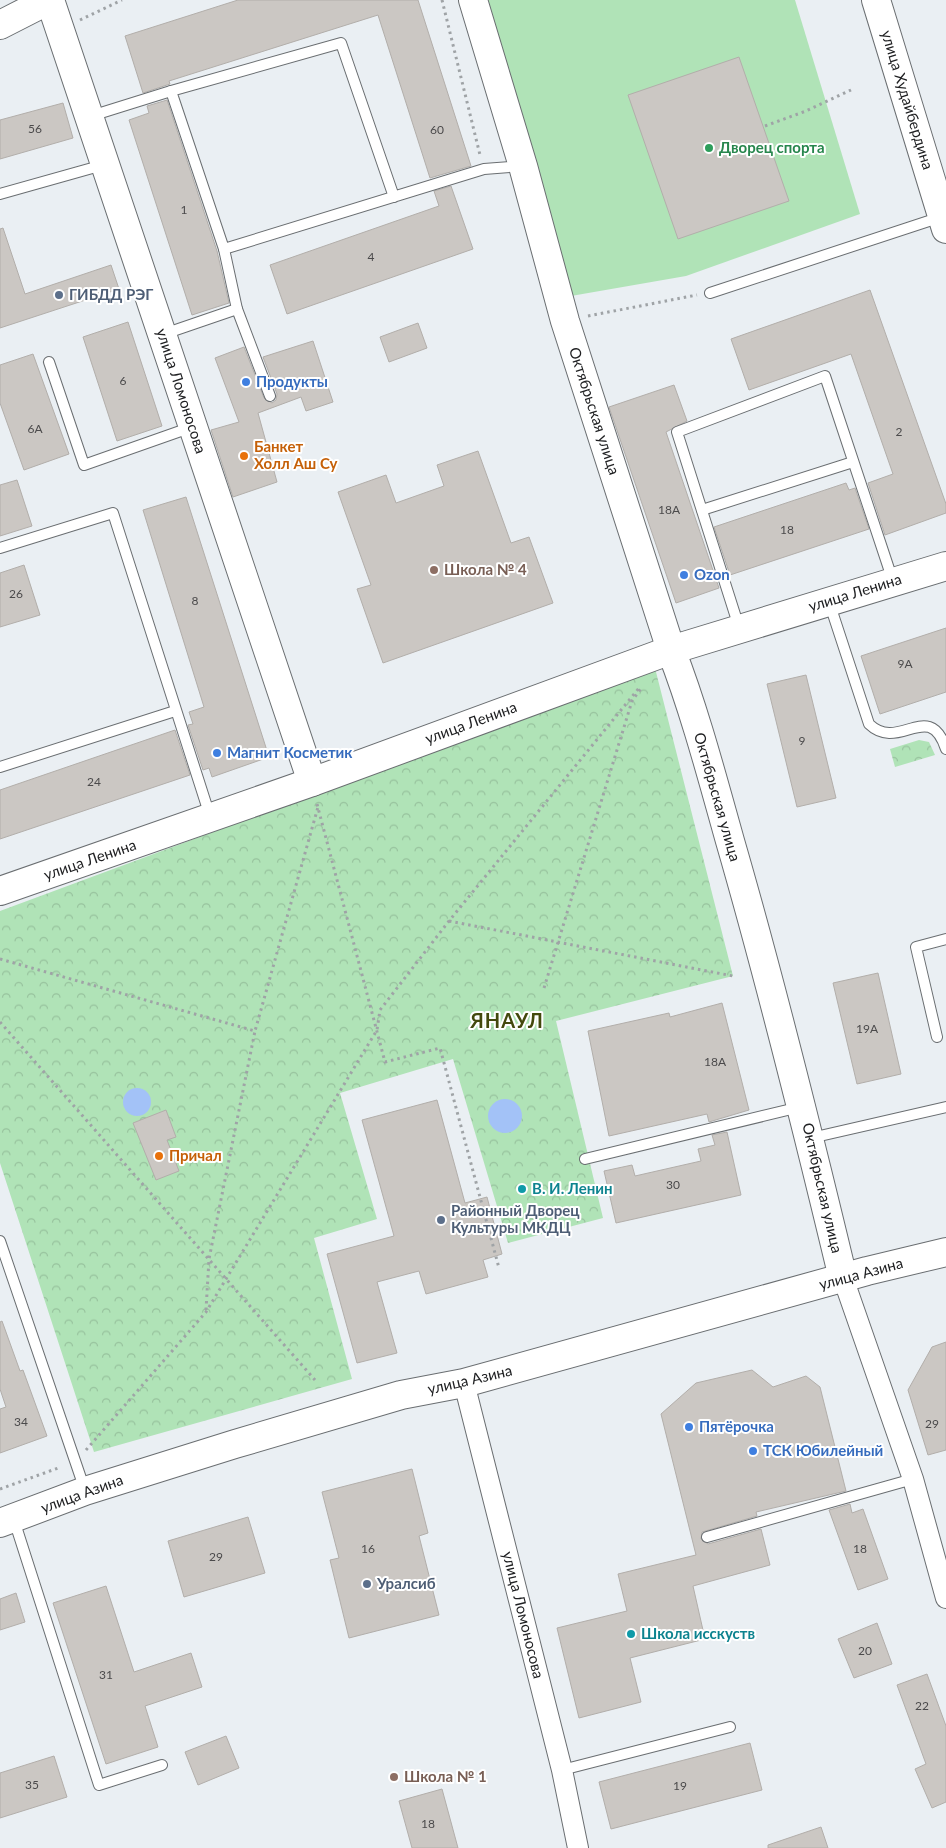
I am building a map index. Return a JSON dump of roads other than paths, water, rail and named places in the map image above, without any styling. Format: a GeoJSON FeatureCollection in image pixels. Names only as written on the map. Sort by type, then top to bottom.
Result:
{"type":"FeatureCollection","features":[{"type":"Feature","properties":{"kind":"street"},"geometry":{"type":"LineString","coordinates":[[0,25],[50,0]]}},
{"type":"Feature","properties":{"kind":"street","name":"улица Ломоносова"},"geometry":{"type":"LineString","coordinates":[[50,0],[315,794]]}},
{"type":"Feature","properties":{"kind":"street","name":"Октябрьская улица"},"geometry":{"type":"LineString","coordinates":[[474,0],[523,166],[565,321],[671,650],[687,692],[754,924],[802,1106],[843,1278],[912,1479],[946,1598]]}},
{"type":"Feature","properties":{"kind":"street","name":"улица Худайбердина"},"geometry":{"type":"LineString","coordinates":[[876,0],[944,223]]}},
{"type":"Feature","properties":{"kind":"street","name":"улица Ленина"},"geometry":{"type":"LineString","coordinates":[[0,891],[210,817],[315,794],[671,650],[946,566]]}},
{"type":"Feature","properties":{"kind":"street","name":"улица Азина"},"geometry":{"type":"LineString","coordinates":[[7,1521],[85,1491],[401,1395],[464,1383],[843,1278],[946,1252]]}},
{"type":"Feature","properties":{"kind":"street","name":"улица Ломоносова"},"geometry":{"type":"LineString","coordinates":[[464,1383],[562,1770],[578,1848]]}},
{"type":"Feature","properties":{"kind":"lane"},"geometry":{"type":"LineString","coordinates":[[90,116],[341,43],[394,197]]}},
{"type":"Feature","properties":{"kind":"lane"},"geometry":{"type":"LineString","coordinates":[[171,92],[224,250],[238,309],[270,396]]}},
{"type":"Feature","properties":{"kind":"lane"},"geometry":{"type":"LineString","coordinates":[[0,194],[104,165]]}},
{"type":"Feature","properties":{"kind":"lane"},"geometry":{"type":"LineString","coordinates":[[224,250],[484,169],[523,166]]}},
{"type":"Feature","properties":{"kind":"lane"},"geometry":{"type":"LineString","coordinates":[[710,293],[944,223]]}},
{"type":"Feature","properties":{"kind":"lane"},"geometry":{"type":"LineString","coordinates":[[163,334],[238,309]]}},
{"type":"Feature","properties":{"kind":"lane"},"geometry":{"type":"LineString","coordinates":[[49,362],[84,465],[193,426]]}},
{"type":"Feature","properties":{"kind":"lane"},"geometry":{"type":"LineString","coordinates":[[739,628],[677,432],[825,376],[893,581]]}},
{"type":"Feature","properties":{"kind":"lane"},"geometry":{"type":"LineString","coordinates":[[702,510],[854,462]]}},
{"type":"Feature","properties":{"kind":"lane"},"geometry":{"type":"LineString","coordinates":[[0,548],[113,513],[210,817]]}},
{"type":"Feature","properties":{"kind":"lane"},"geometry":{"type":"LineString","coordinates":[[829,601],[869,724],[878,731],[890,734],[920,726],[932,727],[942,736],[946,749]]}},
{"type":"Feature","properties":{"kind":"lane"},"geometry":{"type":"LineString","coordinates":[[0,767],[175,711]]}},
{"type":"Feature","properties":{"kind":"lane"},"geometry":{"type":"LineString","coordinates":[[937,1037],[916,947],[946,939]]}},
{"type":"Feature","properties":{"kind":"lane"},"geometry":{"type":"LineString","coordinates":[[585,1160],[802,1106]]}},
{"type":"Feature","properties":{"kind":"lane"},"geometry":{"type":"LineString","coordinates":[[810,1138],[946,1107]]}},
{"type":"Feature","properties":{"kind":"lane"},"geometry":{"type":"LineString","coordinates":[[0,1241],[85,1491]]}},
{"type":"Feature","properties":{"kind":"lane"},"geometry":{"type":"LineString","coordinates":[[707,1537],[912,1479]]}},
{"type":"Feature","properties":{"kind":"lane"},"geometry":{"type":"LineString","coordinates":[[7,1521],[98,1785],[162,1765]]}},
{"type":"Feature","properties":{"kind":"lane"},"geometry":{"type":"LineString","coordinates":[[562,1770],[730,1727]]}},
{"type":"Feature","properties":{"kind":"water"},"geometry":{"type":"Polygon","coordinates":[[[137,1088],[147,1092],[151,1102],[147,1112],[137,1116],[127,1112],[123,1102],[127,1092],[137,1088]]]}},
{"type":"Feature","properties":{"kind":"water"},"geometry":{"type":"Polygon","coordinates":[[[505,1099],[512,1100],[517,1104],[521,1109],[521,1123],[517,1128],[512,1132],[505,1133],[498,1132],[493,1128],[489,1123],[488,1116],[489,1109],[493,1104],[498,1100],[505,1099]]]}},
{"type":"Feature","properties":{"kind":"place","name":"Дворец спорта"},"geometry":{"type":"Point","coordinates":[709,148]}},
{"type":"Feature","properties":{"kind":"place","name":"ГИБДД РЭГ"},"geometry":{"type":"Point","coordinates":[59,295]}},
{"type":"Feature","properties":{"kind":"place","name":"Продукты"},"geometry":{"type":"Point","coordinates":[246,382]}},
{"type":"Feature","properties":{"kind":"place","name":"Банкет Холл Аш Су"},"geometry":{"type":"Point","coordinates":[244,456]}},
{"type":"Feature","properties":{"kind":"place","name":"Школа № 4"},"geometry":{"type":"Point","coordinates":[434,570]}},
{"type":"Feature","properties":{"kind":"place","name":"Ozon"},"geometry":{"type":"Point","coordinates":[684,575]}},
{"type":"Feature","properties":{"kind":"place","name":"Магнит Косметик"},"geometry":{"type":"Point","coordinates":[217,753]}},
{"type":"Feature","properties":{"kind":"place","name":"Причал"},"geometry":{"type":"Point","coordinates":[159,1156]}},
{"type":"Feature","properties":{"kind":"place","name":"В. И. Ленин"},"geometry":{"type":"Point","coordinates":[522,1189]}},
{"type":"Feature","properties":{"kind":"place","name":"Районный Дворец Культуры МКДЦ"},"geometry":{"type":"Point","coordinates":[441,1220]}},
{"type":"Feature","properties":{"kind":"place","name":"Пятёрочка"},"geometry":{"type":"Point","coordinates":[689,1427]}},
{"type":"Feature","properties":{"kind":"place","name":"ТСК Юбилейный"},"geometry":{"type":"Point","coordinates":[753,1451]}},
{"type":"Feature","properties":{"kind":"place","name":"Уралсиб"},"geometry":{"type":"Point","coordinates":[367,1584]}},
{"type":"Feature","properties":{"kind":"place","name":"Школа исскуств"},"geometry":{"type":"Point","coordinates":[631,1634]}},
{"type":"Feature","properties":{"kind":"place","name":"Школа № 1"},"geometry":{"type":"Point","coordinates":[394,1777]}},
{"type":"Feature","properties":{"kind":"district","name":"ЯНАУЛ"},"geometry":{"type":"Point","coordinates":[507,1021]}}]}
